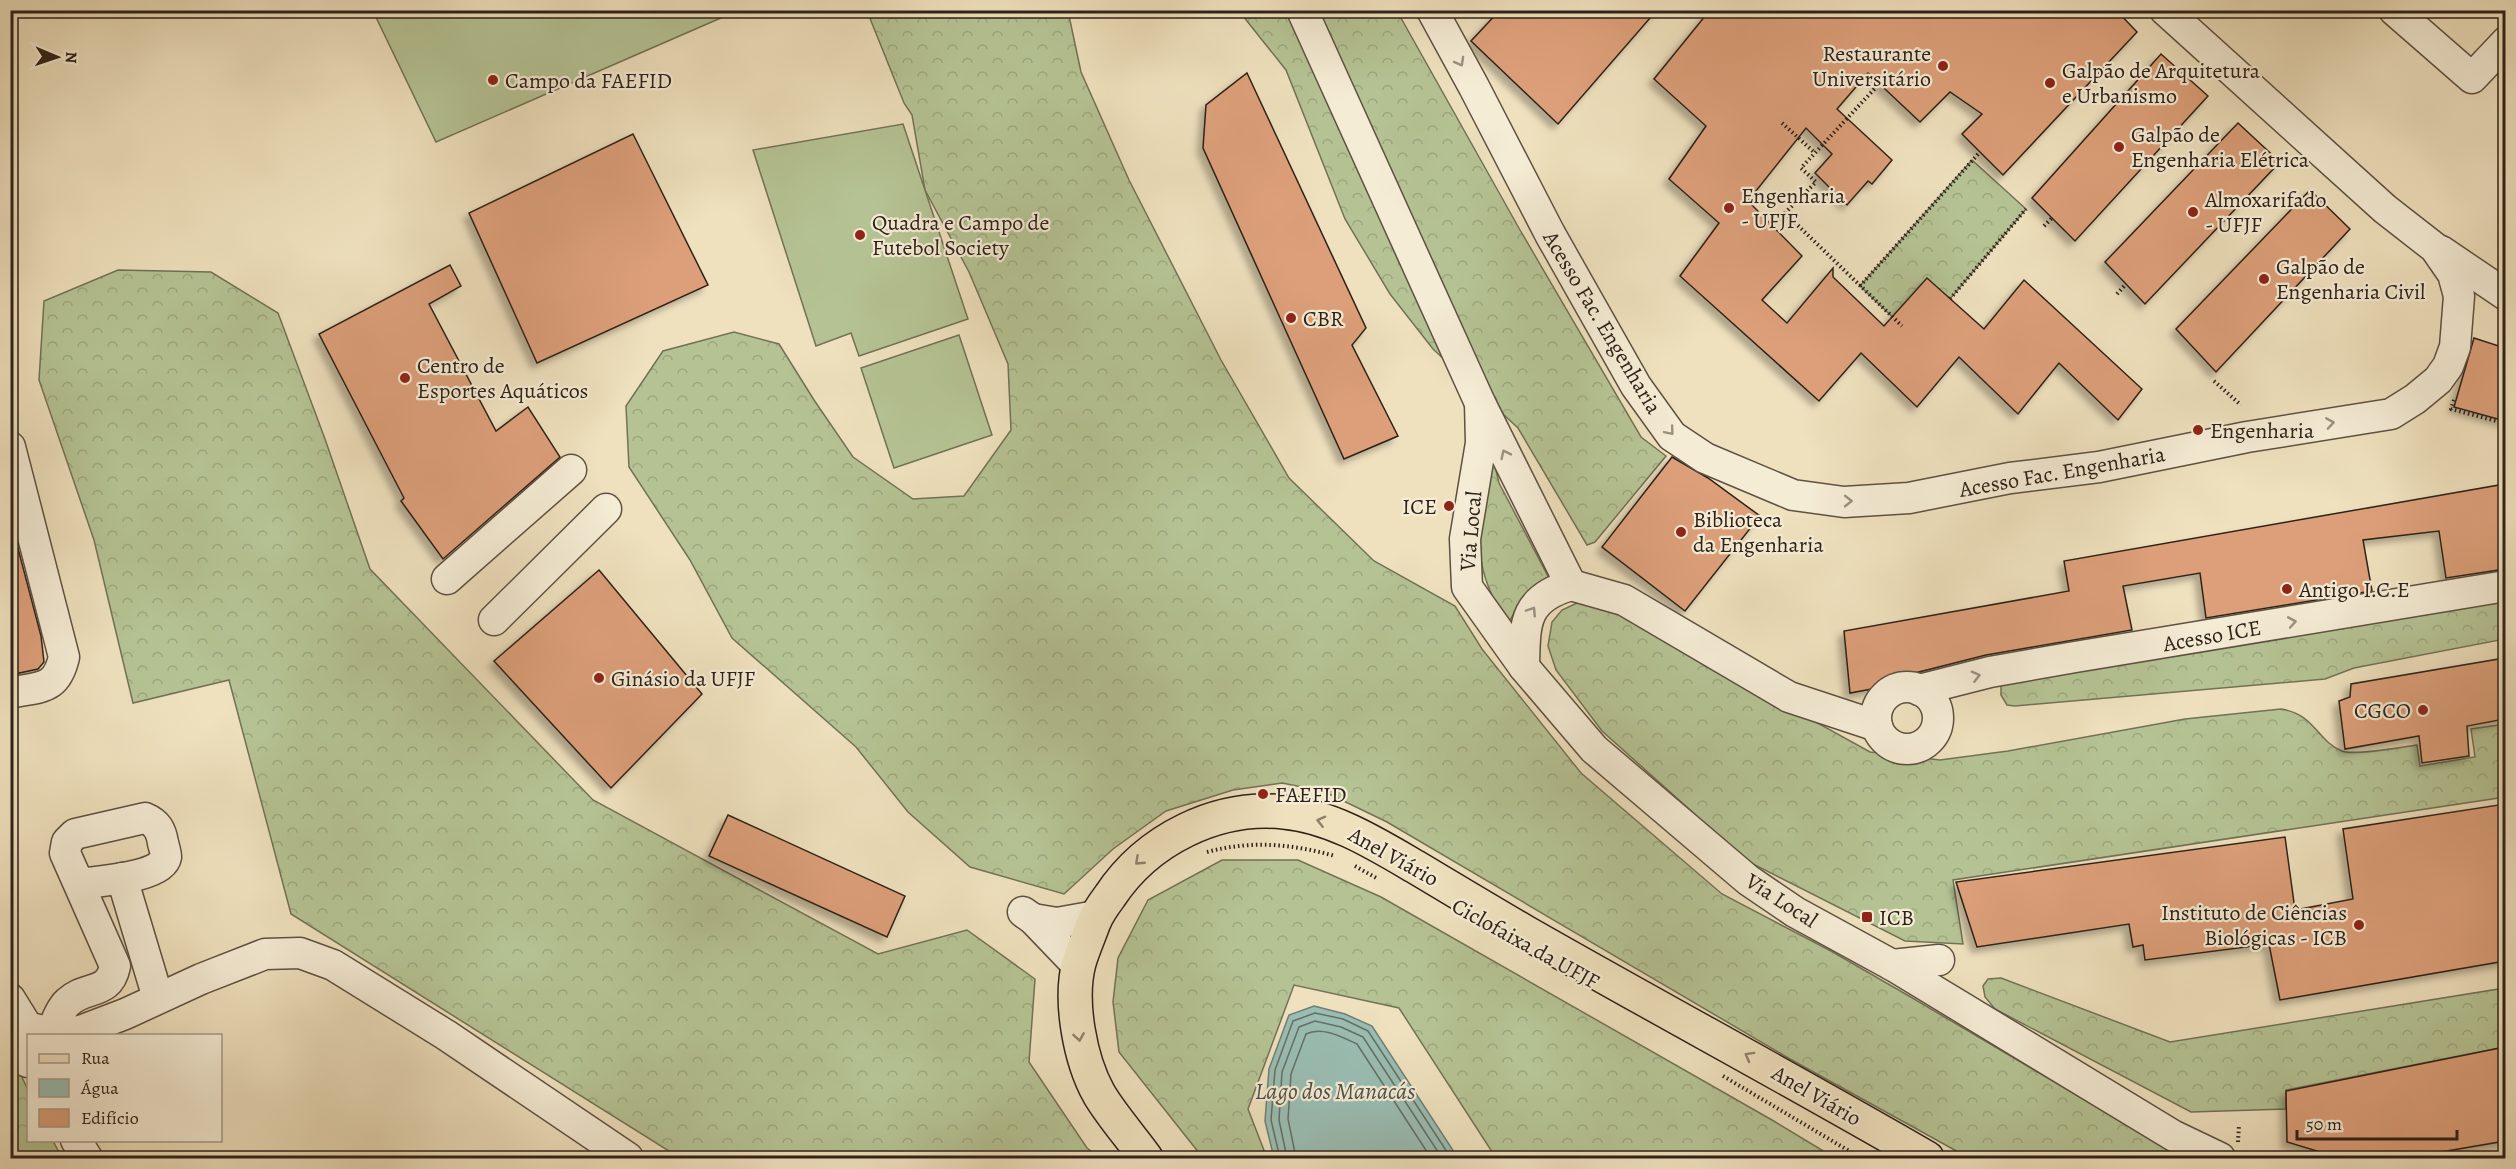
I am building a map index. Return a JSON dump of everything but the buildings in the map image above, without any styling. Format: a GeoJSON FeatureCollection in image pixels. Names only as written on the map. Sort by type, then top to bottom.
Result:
{"type":"FeatureCollection","features":[{"type":"Feature","properties":{"kind":"main road","name":"Anel Viário"},"geometry":{"type":"LineString","coordinates":[[1146,1158],[1099,1094],[1078,1041],[1076,1003],[1078,966],[1096,916],[1119,881],[1137,862],[1175,834],[1225,817],[1285,812],[1339,825],[1385,849],[1536,938],[1784,1075],[1927,1158]]}},
{"type":"Feature","properties":{"kind":"street","name":"Via Local"},"geometry":{"type":"LineString","coordinates":[[1302,10],[1480,403],[1481,443],[1465,539],[1467,587],[1524,667],[1594,749],[1748,880],[1795,912],[1892,965],[2174,1136],[2220,1158]]}},
{"type":"Feature","properties":{"kind":"street","name":"Acesso Fac. Engenharia"},"geometry":{"type":"LineString","coordinates":[[1432,10],[1550,234],[1636,386],[1672,436],[1689,450],[1705,458],[1793,495],[1844,502],[1909,498],[2010,478],[2099,467],[2247,437],[2391,414],[2438,380],[2448,366],[2455,347],[2459,320],[2459,296],[2453,274],[2435,248],[2385,209],[2165,10]]}},
{"type":"Feature","properties":{"kind":"street"},"geometry":{"type":"LineString","coordinates":[[2394,10],[2472,78],[2505,42]]}},
{"type":"Feature","properties":{"kind":"street"},"geometry":{"type":"LineString","coordinates":[[2435,248],[2505,295]]}},
{"type":"Feature","properties":{"kind":"street"},"geometry":{"type":"LineString","coordinates":[[1480,403],[1571,585]]}},
{"type":"Feature","properties":{"kind":"street"},"geometry":{"type":"LineString","coordinates":[[10,693],[51,684],[60,673],[64,657],[12,461]]}},
{"type":"Feature","properties":{"kind":"street"},"geometry":{"type":"LineString","coordinates":[[447,579],[571,470]]}},
{"type":"Feature","properties":{"kind":"street"},"geometry":{"type":"LineString","coordinates":[[494,620],[606,509]]}},
{"type":"Feature","properties":{"kind":"street"},"geometry":{"type":"LineString","coordinates":[[1524,667],[1526,621],[1533,608],[1543,597],[1571,585],[1624,600],[1789,697],[1877,726]]}},
{"type":"Feature","properties":{"kind":"street","name":"Acesso ICE"},"geometry":{"type":"LineString","coordinates":[[1919,690],[1990,672],[2505,586]]}},
{"type":"Feature","properties":{"kind":"street"},"geometry":{"type":"LineString","coordinates":[[1908,687],[1919,690],[1933,701],[1938,720],[1936,729],[1924,744],[1915,748],[1896,747],[1881,735],[1877,726],[1878,707],[1890,692],[1908,687]]}},
{"type":"Feature","properties":{"kind":"street"},"geometry":{"type":"LineString","coordinates":[[10,999],[42,1033],[66,1003],[104,986],[112,978],[115,966],[65,854],[67,842],[75,834],[145,818],[155,822],[162,833],[166,857],[160,867],[149,873],[79,884]]}},
{"type":"Feature","properties":{"kind":"street"},"geometry":{"type":"LineString","coordinates":[[122,878],[158,998]]}},
{"type":"Feature","properties":{"kind":"street"},"geometry":{"type":"LineString","coordinates":[[1078,966],[1028,916],[1057,923],[1096,916]]}},
{"type":"Feature","properties":{"kind":"street"},"geometry":{"type":"LineString","coordinates":[[64,1034],[82,1030],[265,954],[291,952],[318,958],[333,965],[446,1035],[628,1158]]}},
{"type":"Feature","properties":{"kind":"street"},"geometry":{"type":"LineString","coordinates":[[1892,965],[1939,960]]}},
{"type":"Feature","properties":{"kind":"street"},"geometry":{"type":"LineString","coordinates":[[27,1034],[18,1035],[15,1048],[21,1059],[27,1062]]}},
{"type":"Feature","properties":{"kind":"street"},"geometry":{"type":"LineString","coordinates":[[77,1142],[87,1158]]}},
{"type":"Feature","properties":{"kind":"path"},"geometry":{"type":"LineString","coordinates":[[1772,226],[1815,182],[1801,168],[1879,84]]}},
{"type":"Feature","properties":{"kind":"path"},"geometry":{"type":"LineString","coordinates":[[1782,123],[1815,153]]}},
{"type":"Feature","properties":{"kind":"path"},"geometry":{"type":"LineString","coordinates":[[1860,286],[1980,152]]}},
{"type":"Feature","properties":{"kind":"path"},"geometry":{"type":"LineString","coordinates":[[1950,299],[2026,209]]}},
{"type":"Feature","properties":{"kind":"path"},"geometry":{"type":"LineString","coordinates":[[1785,213],[1902,326]]}},
{"type":"Feature","properties":{"kind":"path"},"geometry":{"type":"LineString","coordinates":[[2044,226],[2052,218]]}},
{"type":"Feature","properties":{"kind":"path"},"geometry":{"type":"LineString","coordinates":[[2117,294],[2126,284]]}},
{"type":"Feature","properties":{"kind":"path"},"geometry":{"type":"LineString","coordinates":[[2448,366],[2462,370],[2451,409],[2504,423],[2505,419]]}},
{"type":"Feature","properties":{"kind":"path"},"geometry":{"type":"LineString","coordinates":[[2214,381],[2241,405]]}},
{"type":"Feature","properties":{"kind":"path"},"geometry":{"type":"LineString","coordinates":[[1197,855],[1235,845],[1255,843],[1296,846],[1338,857]]}},
{"type":"Feature","properties":{"kind":"path"},"geometry":{"type":"LineString","coordinates":[[1348,862],[1379,879]]}},
{"type":"Feature","properties":{"kind":"path"},"geometry":{"type":"LineString","coordinates":[[1721,1075],[1861,1158]]}},
{"type":"Feature","properties":{"kind":"green space","name":"Campo da FAEFID"},"geometry":{"type":"Polygon","coordinates":[[[720,10],[723,17],[436,142],[373,11],[720,10]]]}},
{"type":"Feature","properties":{"kind":"green space"},"geometry":{"type":"Polygon","coordinates":[[[867,11],[1068,11],[1081,72],[1129,180],[1221,360],[1289,478],[1374,561],[1455,606],[1482,649],[1581,773],[1722,894],[1831,951],[2183,1158],[1969,1158],[1790,1059],[1387,822],[1323,791],[1282,783],[1233,790],[1166,811],[1113,849],[1064,894],[970,867],[908,812],[856,747],[732,638],[690,560],[629,467],[626,406],[663,351],[734,332],[779,344],[853,457],[913,499],[964,496],[1011,430],[1008,364],[969,272],[925,190],[912,115],[904,103],[867,11]]]}},
{"type":"Feature","properties":{"kind":"green space"},"geometry":{"type":"Polygon","coordinates":[[[1239,11],[1397,11],[1520,230],[1641,437],[1666,456],[1595,542],[1587,545],[1518,428],[1433,349],[1390,294],[1345,219],[1286,70],[1239,11]]]}},
{"type":"Feature","properties":{"kind":"green space","name":"Quadra e Campo de Futebol Society"},"geometry":{"type":"Polygon","coordinates":[[[903,124],[968,319],[859,356],[851,333],[816,346],[753,150],[903,124]]]}},
{"type":"Feature","properties":{"kind":"green space"},"geometry":{"type":"Polygon","coordinates":[[[1972,160],[2026,209],[1950,299],[1902,326],[1860,286],[1972,160]]]}},
{"type":"Feature","properties":{"kind":"green space"},"geometry":{"type":"Polygon","coordinates":[[[118,270],[211,272],[278,313],[370,569],[593,800],[878,954],[967,930],[1035,979],[1029,1062],[1087,1148],[1100,1158],[680,1158],[291,914],[229,680],[133,703],[94,540],[39,380],[44,301],[118,270]]]}},
{"type":"Feature","properties":{"kind":"green space"},"geometry":{"type":"Polygon","coordinates":[[[959,335],[992,435],[894,468],[861,368],[959,335]]]}},
{"type":"Feature","properties":{"kind":"green space"},"geometry":{"type":"Polygon","coordinates":[[[1493,458],[1499,483],[1550,580],[1520,602],[1508,624],[1486,581],[1481,562],[1481,524],[1493,458]]]}},
{"type":"Feature","properties":{"kind":"green space"},"geometry":{"type":"Polygon","coordinates":[[[2505,594],[2505,639],[2354,668],[2325,679],[2015,706],[2007,705],[2001,695],[2001,684],[2505,594]]]}},
{"type":"Feature","properties":{"kind":"green space"},"geometry":{"type":"Polygon","coordinates":[[[1577,603],[1600,603],[1870,752],[1940,760],[2008,751],[2185,719],[2281,709],[2301,716],[2334,747],[2342,751],[2367,752],[2417,745],[2420,766],[2475,757],[2471,729],[2505,724],[2505,797],[1953,880],[1963,944],[1905,941],[1747,861],[1602,731],[1556,670],[1548,646],[1552,622],[1562,610],[1577,603]]]}},
{"type":"Feature","properties":{"kind":"green space"},"geometry":{"type":"Polygon","coordinates":[[[1222,860],[1298,860],[1381,897],[1835,1158],[1496,1158],[1399,1008],[1294,985],[1248,1109],[1267,1158],[1203,1158],[1119,1052],[1113,1002],[1118,958],[1148,900],[1222,860]]]}},
{"type":"Feature","properties":{"kind":"green space"},"geometry":{"type":"Polygon","coordinates":[[[2001,978],[2170,1042],[2505,988],[2505,1047],[2286,1090],[2286,1109],[2191,1112],[1995,1009],[1985,997],[1983,986],[1988,979],[2001,978]]]}},
{"type":"Feature","properties":{"kind":"green space"},"geometry":{"type":"Polygon","coordinates":[[[10,1052],[27,1088],[27,1142],[54,1142],[62,1158],[11,1158],[10,1052]]]}},
{"type":"Feature","properties":{"kind":"water","name":"Lago dos Manacás"},"geometry":{"type":"Polygon","coordinates":[[[1314,1006],[1345,1014],[1372,1026],[1458,1158],[1274,1158],[1265,1121],[1269,1069],[1289,1015],[1314,1006]]]}},
{"type":"Feature","properties":{"kind":"place","name":"Restaurante Universitário"},"geometry":{"type":"Point","coordinates":[1943,66]}},
{"type":"Feature","properties":{"kind":"place","name":"Campo da FAEFID"},"geometry":{"type":"Point","coordinates":[493,80]}},
{"type":"Feature","properties":{"kind":"place","name":"Galpão de Arquitetura e Urbanismo"},"geometry":{"type":"Point","coordinates":[2050,83]}},
{"type":"Feature","properties":{"kind":"place","name":"Galpão de Engenharia Elétrica"},"geometry":{"type":"Point","coordinates":[2119,147]}},
{"type":"Feature","properties":{"kind":"place","name":"Engenharia - UFJF"},"geometry":{"type":"Point","coordinates":[1729,208]}},
{"type":"Feature","properties":{"kind":"place","name":"Almoxarifado - UFJF"},"geometry":{"type":"Point","coordinates":[2193,212]}},
{"type":"Feature","properties":{"kind":"place","name":"Quadra e Campo de Futebol Society"},"geometry":{"type":"Point","coordinates":[860,235]}},
{"type":"Feature","properties":{"kind":"place","name":"Galpão de Engenharia Civil"},"geometry":{"type":"Point","coordinates":[2264,279]}},
{"type":"Feature","properties":{"kind":"place","name":"CBR"},"geometry":{"type":"Point","coordinates":[1291,318]}},
{"type":"Feature","properties":{"kind":"place","name":"Centro de Esportes Aquáticos"},"geometry":{"type":"Point","coordinates":[405,378]}},
{"type":"Feature","properties":{"kind":"place","name":"Engenharia"},"geometry":{"type":"Point","coordinates":[2198,430]}},
{"type":"Feature","properties":{"kind":"place","name":"ICE"},"geometry":{"type":"Point","coordinates":[1449,506]}},
{"type":"Feature","properties":{"kind":"place","name":"Biblioteca da Engenharia"},"geometry":{"type":"Point","coordinates":[1681,532]}},
{"type":"Feature","properties":{"kind":"place","name":"Antigo I.C.E"},"geometry":{"type":"Point","coordinates":[2287,589]}},
{"type":"Feature","properties":{"kind":"place","name":"Ginásio da UFJF"},"geometry":{"type":"Point","coordinates":[599,678]}},
{"type":"Feature","properties":{"kind":"place","name":"CGCO"},"geometry":{"type":"Point","coordinates":[2423,710]}},
{"type":"Feature","properties":{"kind":"place","name":"FAEFID"},"geometry":{"type":"Point","coordinates":[1263,794]}},
{"type":"Feature","properties":{"kind":"place","name":"ICB"},"geometry":{"type":"Point","coordinates":[1867,917]}},
{"type":"Feature","properties":{"kind":"place","name":"Instituto de Ciências Biológicas - ICB"},"geometry":{"type":"Point","coordinates":[2359,925]}}]}
